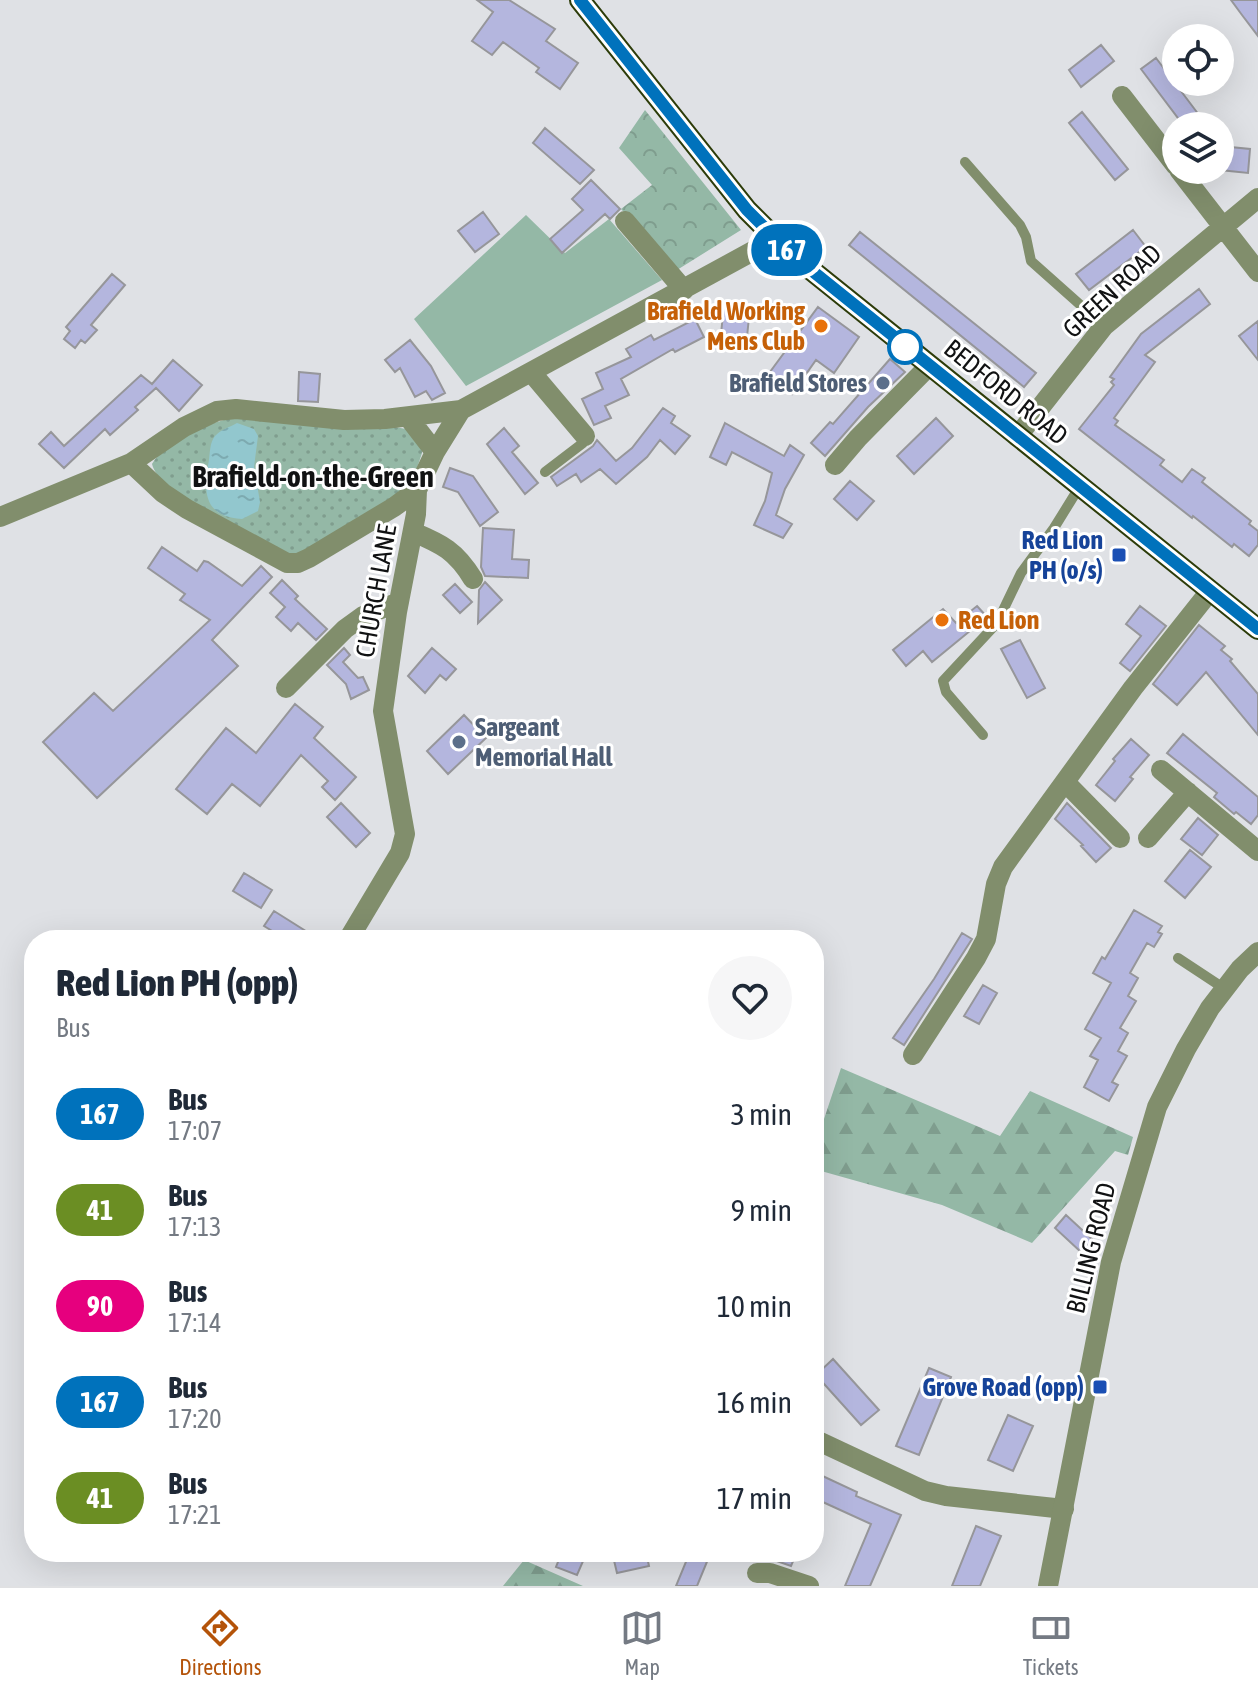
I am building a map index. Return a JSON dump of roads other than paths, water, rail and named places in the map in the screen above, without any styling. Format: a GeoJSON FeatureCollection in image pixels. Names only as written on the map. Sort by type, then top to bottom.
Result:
{"type":"FeatureCollection","features":[{"type":"Feature","properties":{"kind":"highway","name":"BEDFORD ROAD"},"geometry":{"type":"LineString","coordinates":[[580,0],[747,210],[775,239],[834,291],[1258,629]]}},
{"type":"Feature","properties":{"kind":"street"},"geometry":{"type":"LineString","coordinates":[[1122,96],[1162,147]]}},
{"type":"Feature","properties":{"kind":"street"},"geometry":{"type":"LineString","coordinates":[[1190,184],[1258,272]]}},
{"type":"Feature","properties":{"kind":"street","name":"GREEN ROAD"},"geometry":{"type":"LineString","coordinates":[[1017,437],[1104,326],[1258,198]]}},
{"type":"Feature","properties":{"kind":"street"},"geometry":{"type":"LineString","coordinates":[[625,221],[684,290]]}},
{"type":"Feature","properties":{"kind":"street","name":"CHURCH LANE"},"geometry":{"type":"LineString","coordinates":[[354,930],[400,853],[405,834],[383,711],[413,532],[417,490],[435,452],[461,410],[775,239]]}},
{"type":"Feature","properties":{"kind":"street"},"geometry":{"type":"LineString","coordinates":[[835,465],[929,366]]}},
{"type":"Feature","properties":{"kind":"street"},"geometry":{"type":"LineString","coordinates":[[531,372],[585,436]]}},
{"type":"Feature","properties":{"kind":"street"},"geometry":{"type":"LineString","coordinates":[[0,517],[131,463],[184,427],[217,411],[236,409],[344,420],[408,417],[461,410]]}},
{"type":"Feature","properties":{"kind":"street"},"geometry":{"type":"LineString","coordinates":[[408,417],[435,452]]}},
{"type":"Feature","properties":{"kind":"street"},"geometry":{"type":"LineString","coordinates":[[131,463],[163,493],[187,509],[287,563],[298,563],[309,558],[417,490]]}},
{"type":"Feature","properties":{"kind":"street"},"geometry":{"type":"LineString","coordinates":[[413,532],[446,546],[463,562],[473,579]]}},
{"type":"Feature","properties":{"kind":"street"},"geometry":{"type":"LineString","coordinates":[[913,1055],[986,939],[996,884],[1003,867],[1133,688],[1210,591]]}},
{"type":"Feature","properties":{"kind":"street"},"geometry":{"type":"LineString","coordinates":[[286,688],[345,629],[363,616],[399,602]]}},
{"type":"Feature","properties":{"kind":"street"},"geometry":{"type":"LineString","coordinates":[[1161,770],[1258,851]]}},
{"type":"Feature","properties":{"kind":"street"},"geometry":{"type":"LineString","coordinates":[[1065,782],[1120,838]]}},
{"type":"Feature","properties":{"kind":"street"},"geometry":{"type":"LineString","coordinates":[[1148,838],[1188,792]]}},
{"type":"Feature","properties":{"kind":"street","name":"BILLING ROAD"},"geometry":{"type":"LineString","coordinates":[[1048,1586],[1111,1262],[1157,1107],[1210,1008],[1258,952]]}},
{"type":"Feature","properties":{"kind":"street"},"geometry":{"type":"LineString","coordinates":[[824,1444],[925,1491],[1064,1509]]}},
{"type":"Feature","properties":{"kind":"street"},"geometry":{"type":"LineString","coordinates":[[757,1573],[770,1573],[809,1586]]}},
{"type":"Feature","properties":{"kind":"lane"},"geometry":{"type":"LineString","coordinates":[[965,162],[1020,225],[1031,261],[1104,326]]}},
{"type":"Feature","properties":{"kind":"lane"},"geometry":{"type":"LineString","coordinates":[[545,472],[583,443],[585,436]]}},
{"type":"Feature","properties":{"kind":"lane"},"geometry":{"type":"LineString","coordinates":[[983,735],[946,692],[943,681],[997,623],[1021,573],[1080,486]]}},
{"type":"Feature","properties":{"kind":"lane"},"geometry":{"type":"LineString","coordinates":[[1178,958],[1225,989]]}},
{"type":"Feature","properties":{"kind":"water"},"geometry":{"type":"Polygon","coordinates":[[[237,423],[254,429],[258,436],[254,467],[260,502],[258,511],[242,519],[229,517],[213,507],[206,482],[212,441],[220,432],[237,423]]]}},
{"type":"Feature","properties":{"kind":"place","name":"Brafield Working Mens Club"},"geometry":{"type":"Point","coordinates":[821,326]}},
{"type":"Feature","properties":{"kind":"place","name":"Brafield Stores"},"geometry":{"type":"Point","coordinates":[883,383]}},
{"type":"Feature","properties":{"kind":"place","name":"Red Lion PH (o/s)"},"geometry":{"type":"Point","coordinates":[1119,555]}},
{"type":"Feature","properties":{"kind":"place","name":"Red Lion"},"geometry":{"type":"Point","coordinates":[942,620]}},
{"type":"Feature","properties":{"kind":"place","name":"Sargeant Memorial Hall"},"geometry":{"type":"Point","coordinates":[459,742]}},
{"type":"Feature","properties":{"kind":"place","name":"Grove Road (opp)"},"geometry":{"type":"Point","coordinates":[1100,1387]}},
{"type":"Feature","properties":{"kind":"district","name":"Brafield-on-the-Green"},"geometry":{"type":"Point","coordinates":[313,476]}}]}
